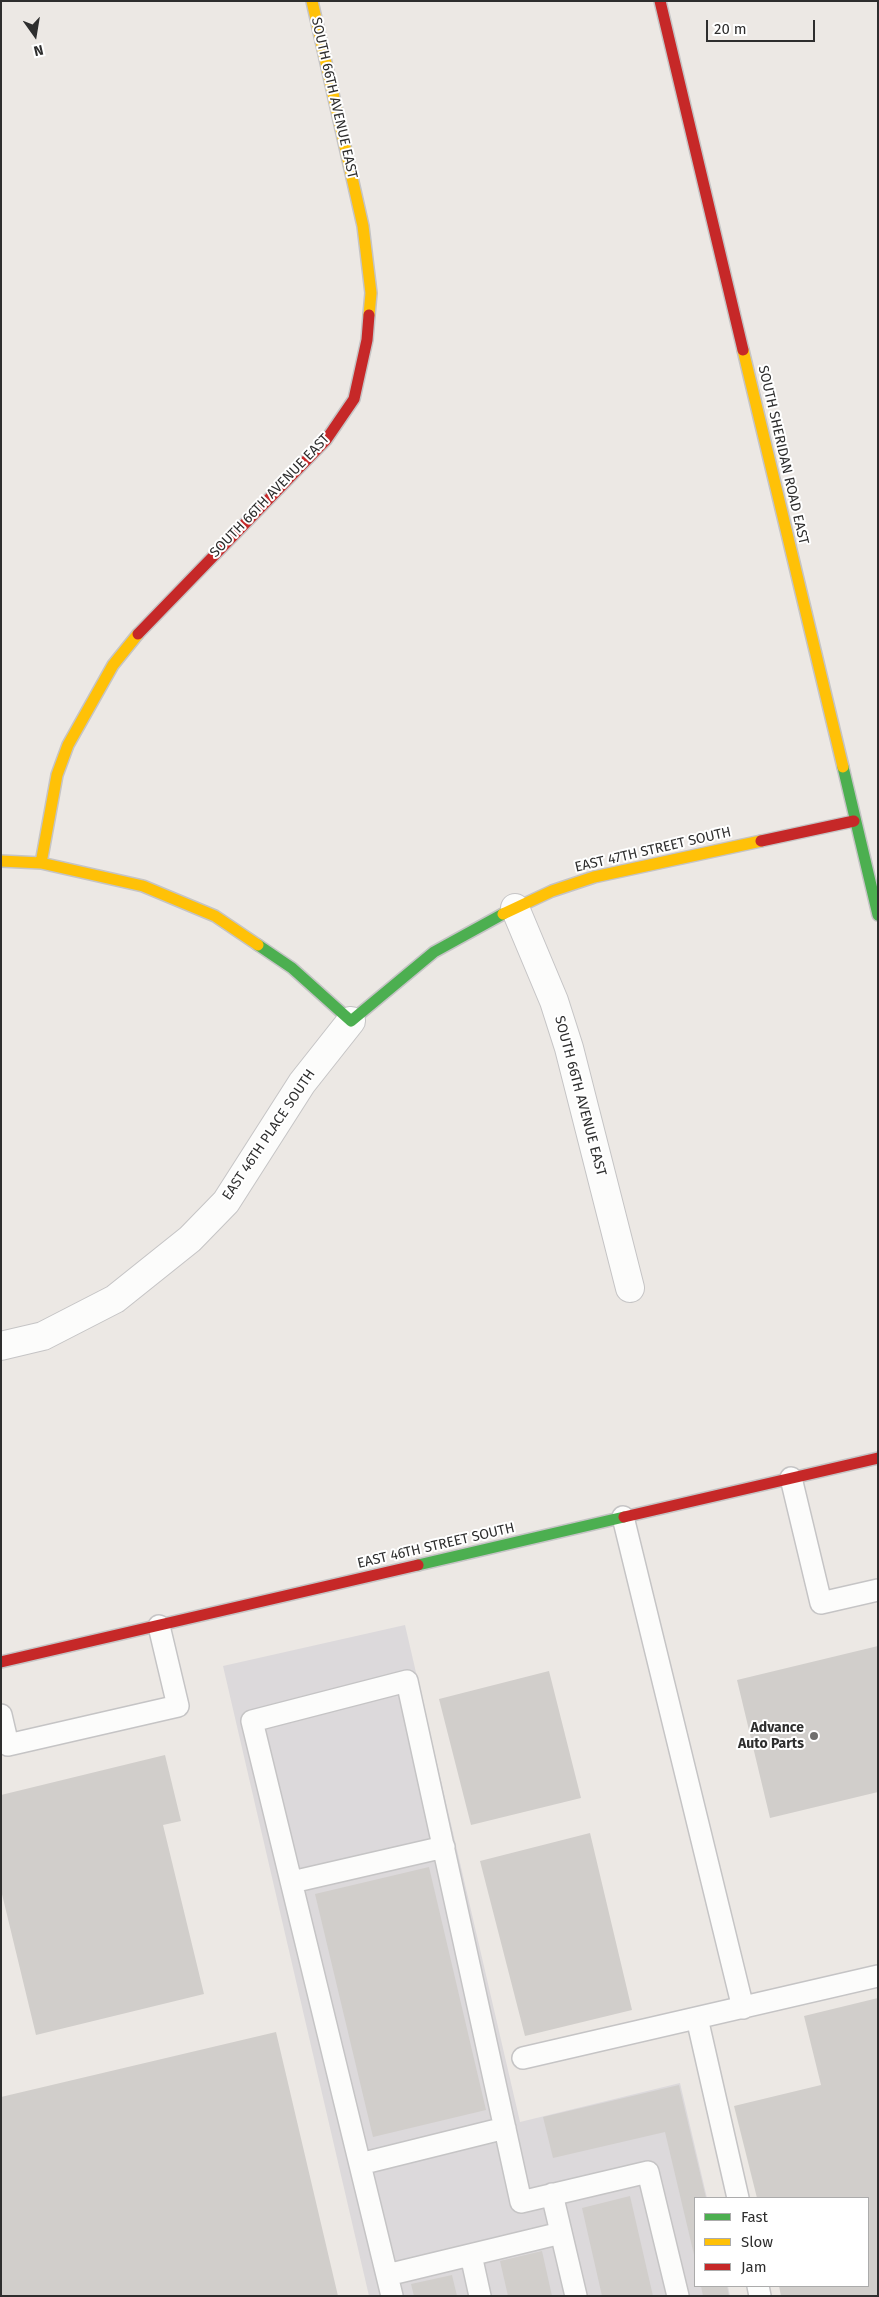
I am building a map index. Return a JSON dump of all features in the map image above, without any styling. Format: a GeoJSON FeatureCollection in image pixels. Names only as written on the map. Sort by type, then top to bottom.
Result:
{"type":"FeatureCollection","features":[{"type":"Feature","properties":{"kind":"street","name":"SOUTH 66TH AVENUE EAST"},"geometry":{"type":"LineString","coordinates":[[41,863],[57,775],[68,745],[113,665],[148,623],[326,440],[354,399],[367,340],[372,293],[363,226],[312,1]]}},
{"type":"Feature","properties":{"kind":"street","name":"SOUTH SHERIDAN ROAD EAST"},"geometry":{"type":"LineString","coordinates":[[660,1],[854,821],[878,915]]}},
{"type":"Feature","properties":{"kind":"street","name":"EAST 47TH STREET SOUTH"},"geometry":{"type":"LineString","coordinates":[[351,1020],[434,952],[483,923],[552,891],[594,877],[854,821]]}},
{"type":"Feature","properties":{"kind":"street"},"geometry":{"type":"LineString","coordinates":[[1,861],[41,863],[143,886],[215,916],[292,968],[351,1020]]}},
{"type":"Feature","properties":{"kind":"street","name":"SOUTH 66TH AVENUE EAST"},"geometry":{"type":"LineString","coordinates":[[515,908],[554,1001],[569,1048],[630,1288]]}},
{"type":"Feature","properties":{"kind":"street","name":"EAST 46TH PLACE SOUTH"},"geometry":{"type":"LineString","coordinates":[[1,1346],[43,1336],[115,1299],[190,1239],[226,1202],[302,1083],[351,1020]]}},
{"type":"Feature","properties":{"kind":"street","name":"EAST 46TH STREET SOUTH"},"geometry":{"type":"LineString","coordinates":[[1,1662],[878,1458]]}},
{"type":"Feature","properties":{"kind":"lane"},"geometry":{"type":"LineString","coordinates":[[791,1478],[822,1603],[878,1590]]}},
{"type":"Feature","properties":{"kind":"lane"},"geometry":{"type":"LineString","coordinates":[[623,1517],[743,2008]]}},
{"type":"Feature","properties":{"kind":"lane"},"geometry":{"type":"LineString","coordinates":[[1,1715],[8,1745],[178,1706],[159,1626]]}},
{"type":"Feature","properties":{"kind":"lane"},"geometry":{"type":"LineString","coordinates":[[392,2296],[252,1721],[407,1681],[522,2202],[648,2172],[678,2296]]}},
{"type":"Feature","properties":{"kind":"lane"},"geometry":{"type":"LineString","coordinates":[[292,1882],[444,1847]]}},
{"type":"Feature","properties":{"kind":"lane"},"geometry":{"type":"LineString","coordinates":[[523,2058],[878,1976]]}},
{"type":"Feature","properties":{"kind":"lane"},"geometry":{"type":"LineString","coordinates":[[697,2018],[738,2197]]}},
{"type":"Feature","properties":{"kind":"lane"},"geometry":{"type":"LineString","coordinates":[[360,2164],[506,2128]]}},
{"type":"Feature","properties":{"kind":"lane"},"geometry":{"type":"LineString","coordinates":[[552,2194],[576,2296]]}},
{"type":"Feature","properties":{"kind":"lane"},"geometry":{"type":"LineString","coordinates":[[387,2275],[561,2233]]}},
{"type":"Feature","properties":{"kind":"lane"},"geometry":{"type":"LineString","coordinates":[[470,2255],[480,2296]]}},
{"type":"Feature","properties":{"kind":"shaded area"},"geometry":{"type":"Polygon","coordinates":[[[405,1625],[520,2122],[680,2083],[707,2197],[694,2197],[694,2287],[728,2287],[730,2296],[369,2296],[223,1666],[405,1625]]]}},
{"type":"Feature","properties":{"kind":"building","name":"Advance Auto Parts"},"geometry":{"type":"Polygon","coordinates":[[[878,1646],[878,1792],[770,1818],[737,1680],[878,1646]]]}},
{"type":"Feature","properties":{"kind":"building"},"geometry":{"type":"Polygon","coordinates":[[[549,1671],[581,1798],[471,1825],[439,1699],[549,1671]]]}},
{"type":"Feature","properties":{"kind":"building"},"geometry":{"type":"Polygon","coordinates":[[[165,1755],[181,1821],[163,1825],[204,1994],[36,2035],[1,1890],[1,1795],[165,1755]]]}},
{"type":"Feature","properties":{"kind":"building"},"geometry":{"type":"Polygon","coordinates":[[[590,1833],[632,2010],[525,2036],[480,1861],[590,1833]]]}},
{"type":"Feature","properties":{"kind":"building"},"geometry":{"type":"Polygon","coordinates":[[[429,1867],[486,2110],[373,2137],[315,1894],[429,1867]]]}},
{"type":"Feature","properties":{"kind":"building"},"geometry":{"type":"Polygon","coordinates":[[[878,1998],[878,2296],[781,2296],[779,2287],[869,2287],[869,2197],[757,2197],[734,2106],[821,2085],[804,2016],[878,1998]]]}},
{"type":"Feature","properties":{"kind":"building"},"geometry":{"type":"Polygon","coordinates":[[[276,2032],[338,2296],[1,2296],[1,2097],[276,2032]]]}},
{"type":"Feature","properties":{"kind":"building"},"geometry":{"type":"Polygon","coordinates":[[[679,2085],[706,2197],[694,2197],[694,2255],[665,2132],[553,2158],[543,2117],[679,2085]]]}},
{"type":"Feature","properties":{"kind":"building"},"geometry":{"type":"Polygon","coordinates":[[[630,2196],[653,2296],[602,2296],[582,2208],[630,2196]]]}},
{"type":"Feature","properties":{"kind":"building"},"geometry":{"type":"Polygon","coordinates":[[[542,2251],[552,2296],[508,2296],[500,2261],[542,2251]]]}},
{"type":"Feature","properties":{"kind":"building"},"geometry":{"type":"Polygon","coordinates":[[[452,2275],[457,2296],[414,2296],[411,2284],[452,2275]]]}},
{"type":"Feature","properties":{"kind":"building"},"geometry":{"type":"Polygon","coordinates":[[[701,2287],[727,2287],[729,2296],[703,2296],[701,2287]]]}},
{"type":"Feature","properties":{"kind":"traffic: fast"},"geometry":{"type":"LineString","coordinates":[[843,767],[878,915]]}},
{"type":"Feature","properties":{"kind":"traffic: fast"},"geometry":{"type":"LineString","coordinates":[[258,945],[292,968],[351,1021],[434,952],[503,914]]}},
{"type":"Feature","properties":{"kind":"traffic: fast"},"geometry":{"type":"LineString","coordinates":[[418,1565],[624,1517]]}},
{"type":"Feature","properties":{"kind":"traffic: slow"},"geometry":{"type":"LineString","coordinates":[[312,1],[363,226],[371,293],[369,315]]}},
{"type":"Feature","properties":{"kind":"traffic: slow"},"geometry":{"type":"LineString","coordinates":[[743,350],[843,767]]}},
{"type":"Feature","properties":{"kind":"traffic: slow"},"geometry":{"type":"LineString","coordinates":[[41,863],[57,775],[68,745],[113,665],[138,634]]}},
{"type":"Feature","properties":{"kind":"traffic: slow"},"geometry":{"type":"LineString","coordinates":[[503,914],[552,891],[594,877],[761,841]]}},
{"type":"Feature","properties":{"kind":"traffic: slow"},"geometry":{"type":"LineString","coordinates":[[1,861],[41,863],[143,886],[215,916],[258,945]]}},
{"type":"Feature","properties":{"kind":"traffic: jam"},"geometry":{"type":"LineString","coordinates":[[660,1],[743,350]]}},
{"type":"Feature","properties":{"kind":"traffic: jam"},"geometry":{"type":"LineString","coordinates":[[138,634],[326,440],[354,399],[367,340],[369,315]]}},
{"type":"Feature","properties":{"kind":"traffic: jam"},"geometry":{"type":"LineString","coordinates":[[761,841],[854,821]]}},
{"type":"Feature","properties":{"kind":"traffic: jam"},"geometry":{"type":"LineString","coordinates":[[624,1517],[878,1458]]}},
{"type":"Feature","properties":{"kind":"traffic: jam"},"geometry":{"type":"LineString","coordinates":[[1,1662],[418,1565]]}},
{"type":"Feature","properties":{"kind":"place","name":"Advance Auto Parts"},"geometry":{"type":"Point","coordinates":[814,1736]}}]}
